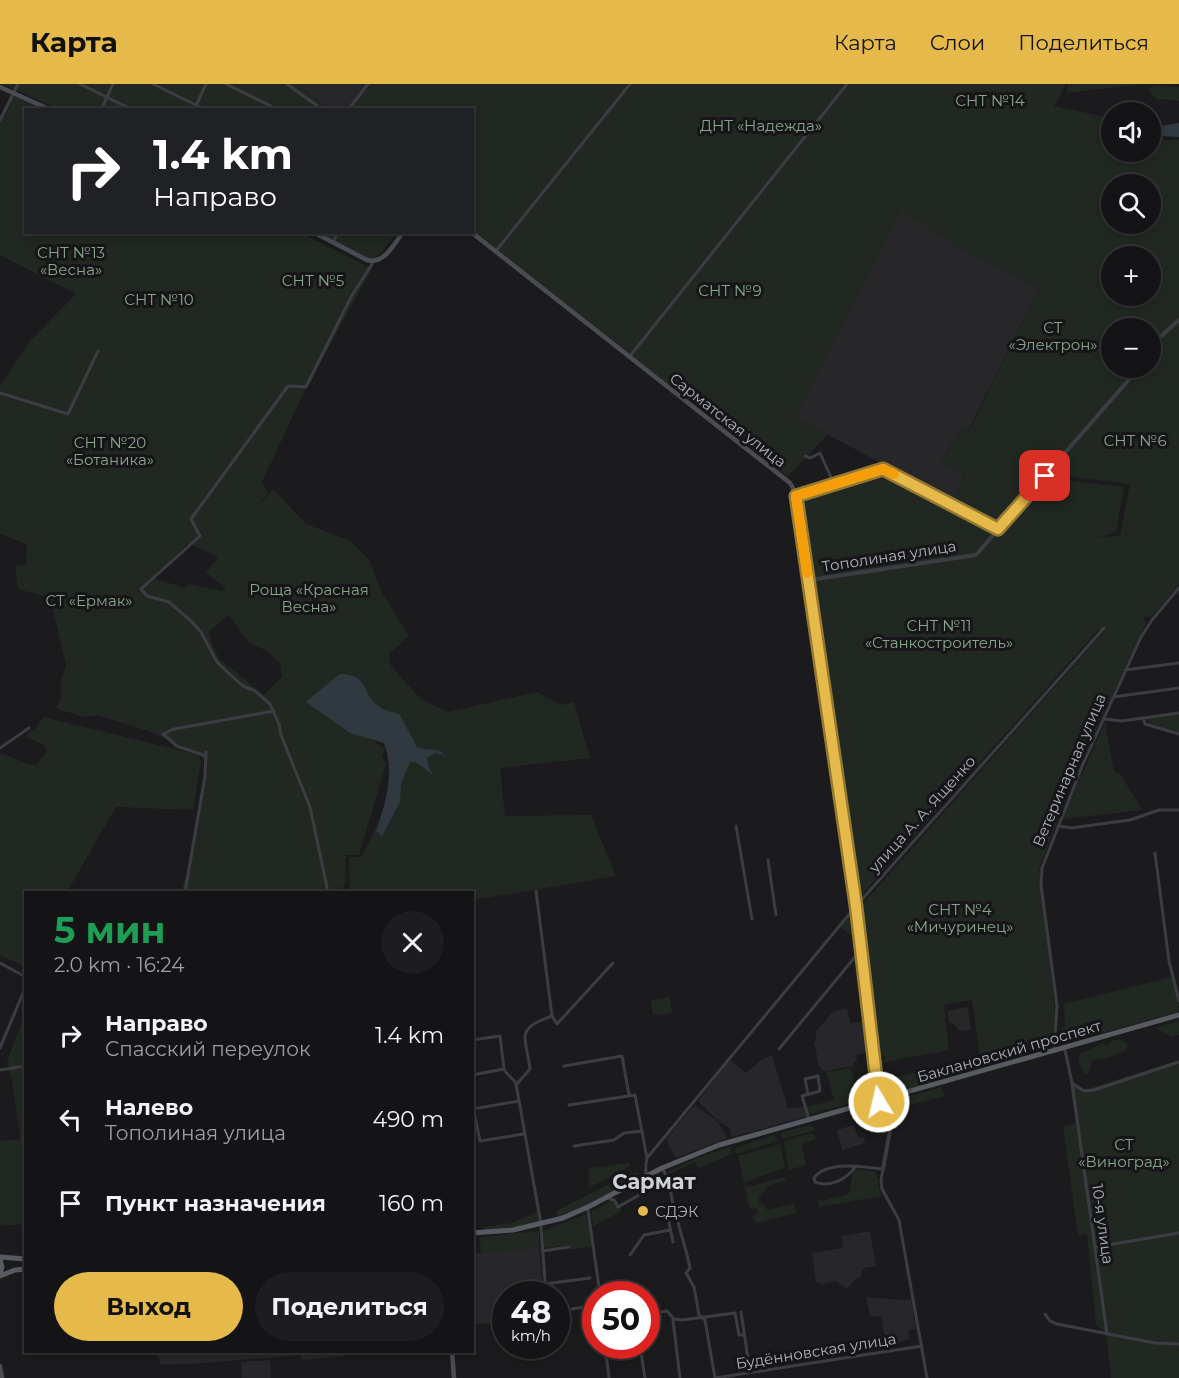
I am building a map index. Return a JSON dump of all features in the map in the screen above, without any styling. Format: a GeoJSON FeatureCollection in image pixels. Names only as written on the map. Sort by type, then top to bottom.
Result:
{"type":"FeatureCollection","features":[{"type":"Feature","properties":{"kind":"main road"},"geometry":{"type":"LineString","coordinates":[[0,87],[47,108]]}},
{"type":"Feature","properties":{"kind":"main road"},"geometry":{"type":"LineString","coordinates":[[317,234],[374,261],[383,258],[401,234]]}},
{"type":"Feature","properties":{"kind":"main road","name":"Сарматская улица"},"geometry":{"type":"LineString","coordinates":[[473,234],[790,483],[796,496]]}},
{"type":"Feature","properties":{"kind":"main road"},"geometry":{"type":"LineString","coordinates":[[796,496],[856,906],[879,1101]]}},
{"type":"Feature","properties":{"kind":"main road","name":"Баклановский проспект"},"geometry":{"type":"LineString","coordinates":[[890,1098],[1179,1017]]}},
{"type":"Feature","properties":{"kind":"main road","name":"Баклановский проспект"},"geometry":{"type":"LineString","coordinates":[[474,1234],[514,1232],[564,1221],[663,1170],[732,1143],[1179,1017]]}},
{"type":"Feature","properties":{"kind":"main road","name":"Баклановский проспект"},"geometry":{"type":"LineString","coordinates":[[541,1226],[590,1206],[689,1156],[809,1119],[879,1101]]}},
{"type":"Feature","properties":{"kind":"main road"},"geometry":{"type":"LineString","coordinates":[[0,1275],[2,1267],[0,1258],[24,1259]]}},
{"type":"Feature","properties":{"kind":"main road"},"geometry":{"type":"LineString","coordinates":[[0,1275],[24,1269]]}},
{"type":"Feature","properties":{"kind":"main road"},"geometry":{"type":"LineString","coordinates":[[452,1353],[454,1378]]}},
{"type":"Feature","properties":{"kind":"main road"},"geometry":{"type":"LineString","coordinates":[[0,1366],[2,1378]]}},
{"type":"Feature","properties":{"kind":"street"},"geometry":{"type":"LineString","coordinates":[[0,120],[18,84]]}},
{"type":"Feature","properties":{"kind":"street"},"geometry":{"type":"LineString","coordinates":[[80,84],[129,108]]}},
{"type":"Feature","properties":{"kind":"street"},"geometry":{"type":"LineString","coordinates":[[102,108],[113,84]]}},
{"type":"Feature","properties":{"kind":"street"},"geometry":{"type":"LineString","coordinates":[[153,84],[202,108]]}},
{"type":"Feature","properties":{"kind":"street"},"geometry":{"type":"LineString","coordinates":[[195,108],[206,84]]}},
{"type":"Feature","properties":{"kind":"street"},"geometry":{"type":"LineString","coordinates":[[226,84],[275,108]]}},
{"type":"Feature","properties":{"kind":"street"},"geometry":{"type":"LineString","coordinates":[[287,84],[320,108]]}},
{"type":"Feature","properties":{"kind":"street"},"geometry":{"type":"LineString","coordinates":[[350,108],[368,84]]}},
{"type":"Feature","properties":{"kind":"street"},"geometry":{"type":"LineString","coordinates":[[495,252],[630,84]]}},
{"type":"Feature","properties":{"kind":"street"},"geometry":{"type":"LineString","coordinates":[[629,358],[847,84]]}},
{"type":"Feature","properties":{"kind":"street"},"geometry":{"type":"LineString","coordinates":[[333,242],[337,234]]}},
{"type":"Feature","properties":{"kind":"street"},"geometry":{"type":"LineString","coordinates":[[329,891],[310,807],[270,704],[243,686],[217,662],[201,632],[169,602],[147,596],[141,589],[200,536],[191,519],[288,386],[306,387],[351,297],[374,261]]}},
{"type":"Feature","properties":{"kind":"street"},"geometry":{"type":"LineString","coordinates":[[1161,336],[1179,320]]}},
{"type":"Feature","properties":{"kind":"street"},"geometry":{"type":"LineString","coordinates":[[0,393],[68,414],[98,351]]}},
{"type":"Feature","properties":{"kind":"street","name":"Тополиная улица"},"geometry":{"type":"LineString","coordinates":[[810,580],[976,555],[1130,378]]}},
{"type":"Feature","properties":{"kind":"street"},"geometry":{"type":"LineString","coordinates":[[805,456],[810,458],[820,453],[834,484]]}},
{"type":"Feature","properties":{"kind":"street"},"geometry":{"type":"LineString","coordinates":[[796,496],[883,469],[998,529]]}},
{"type":"Feature","properties":{"kind":"street","name":"Ветеринарная улица"},"geometry":{"type":"LineString","coordinates":[[1053,1053],[1057,1006],[1041,876],[1044,860],[1125,670],[1148,626],[1179,588]]}},
{"type":"Feature","properties":{"kind":"street","name":"улица А. А. Ященко"},"geometry":{"type":"LineString","coordinates":[[646,1158],[856,906],[1104,628]]}},
{"type":"Feature","properties":{"kind":"street"},"geometry":{"type":"LineString","coordinates":[[1125,670],[1179,663]]}},
{"type":"Feature","properties":{"kind":"street"},"geometry":{"type":"LineString","coordinates":[[1113,697],[1179,688]]}},
{"type":"Feature","properties":{"kind":"street"},"geometry":{"type":"LineString","coordinates":[[185,891],[205,776],[206,754],[177,746],[163,734],[174,729],[273,711]]}},
{"type":"Feature","properties":{"kind":"street"},"geometry":{"type":"LineString","coordinates":[[1103,719],[1122,721],[1179,713]]}},
{"type":"Feature","properties":{"kind":"street"},"geometry":{"type":"LineString","coordinates":[[1143,718],[1145,724],[1179,734]]}},
{"type":"Feature","properties":{"kind":"street"},"geometry":{"type":"LineString","coordinates":[[0,748],[29,728]]}},
{"type":"Feature","properties":{"kind":"street"},"geometry":{"type":"LineString","coordinates":[[1057,826],[1072,828],[1105,824],[1130,820],[1159,810],[1179,810]]}},
{"type":"Feature","properties":{"kind":"street"},"geometry":{"type":"LineString","coordinates":[[736,826],[752,919]]}},
{"type":"Feature","properties":{"kind":"street"},"geometry":{"type":"LineString","coordinates":[[1155,853],[1169,961],[1179,1001]]}},
{"type":"Feature","properties":{"kind":"street"},"geometry":{"type":"LineString","coordinates":[[768,860],[776,915]]}},
{"type":"Feature","properties":{"kind":"street"},"geometry":{"type":"LineString","coordinates":[[536,891],[552,1016],[557,1023],[613,963]]}},
{"type":"Feature","properties":{"kind":"street"},"geometry":{"type":"LineString","coordinates":[[779,1049],[861,950]]}},
{"type":"Feature","properties":{"kind":"street"},"geometry":{"type":"LineString","coordinates":[[0,963],[24,976]]}},
{"type":"Feature","properties":{"kind":"street"},"geometry":{"type":"LineString","coordinates":[[0,1048],[24,991]]}},
{"type":"Feature","properties":{"kind":"street"},"geometry":{"type":"LineString","coordinates":[[516,1086],[530,1069],[525,1045],[526,1031],[534,1023],[552,1016]]}},
{"type":"Feature","properties":{"kind":"street"},"geometry":{"type":"LineString","coordinates":[[474,1041],[500,1036],[504,1069],[506,1074],[514,1079],[541,1226],[545,1281]]}},
{"type":"Feature","properties":{"kind":"street","name":"10-я улица"},"geometry":{"type":"LineString","coordinates":[[1065,1050],[1072,1083],[1107,1334]]}},
{"type":"Feature","properties":{"kind":"street"},"geometry":{"type":"LineString","coordinates":[[564,1066],[622,1056],[629,1095]]}},
{"type":"Feature","properties":{"kind":"street"},"geometry":{"type":"LineString","coordinates":[[1072,1083],[1084,1091],[1094,1090],[1179,1062]]}},
{"type":"Feature","properties":{"kind":"street"},"geometry":{"type":"LineString","coordinates":[[0,1070],[9,1071],[24,1067]]}},
{"type":"Feature","properties":{"kind":"street"},"geometry":{"type":"LineString","coordinates":[[474,1075],[504,1069]]}},
{"type":"Feature","properties":{"kind":"street"},"geometry":{"type":"LineString","coordinates":[[808,1094],[805,1079],[818,1076],[820,1091],[802,1096],[809,1119]]}},
{"type":"Feature","properties":{"kind":"street"},"geometry":{"type":"LineString","coordinates":[[569,1105],[635,1095],[649,1189]]}},
{"type":"Feature","properties":{"kind":"street"},"geometry":{"type":"LineString","coordinates":[[906,1095],[900,1098],[894,1108],[881,1180],[882,1189],[899,1220],[927,1378]]}},
{"type":"Feature","properties":{"kind":"street"},"geometry":{"type":"LineString","coordinates":[[890,1098],[894,1108]]}},
{"type":"Feature","properties":{"kind":"street"},"geometry":{"type":"LineString","coordinates":[[474,1108],[519,1101]]}},
{"type":"Feature","properties":{"kind":"street"},"geometry":{"type":"LineString","coordinates":[[879,1101],[889,1103],[894,1108]]}},
{"type":"Feature","properties":{"kind":"street"},"geometry":{"type":"LineString","coordinates":[[475,1116],[480,1141],[524,1134]]}},
{"type":"Feature","properties":{"kind":"street"},"geometry":{"type":"LineString","coordinates":[[574,1146],[614,1140],[624,1133],[642,1131]]}},
{"type":"Feature","properties":{"kind":"street"},"geometry":{"type":"LineString","coordinates":[[856,1166],[844,1179],[820,1184],[815,1182],[814,1178],[818,1173],[842,1166],[856,1166],[883,1169]]}},
{"type":"Feature","properties":{"kind":"street"},"geometry":{"type":"LineString","coordinates":[[663,1170],[668,1179],[687,1251],[690,1268],[686,1273],[694,1287],[699,1314],[703,1317],[714,1378]]}},
{"type":"Feature","properties":{"kind":"street"},"geometry":{"type":"LineString","coordinates":[[610,1199],[614,1200],[618,1207],[668,1179]]}},
{"type":"Feature","properties":{"kind":"street"},"geometry":{"type":"LineString","coordinates":[[673,1204],[666,1208],[673,1242]]}},
{"type":"Feature","properties":{"kind":"street"},"geometry":{"type":"LineString","coordinates":[[588,1210],[598,1281]]}},
{"type":"Feature","properties":{"kind":"street"},"geometry":{"type":"LineString","coordinates":[[630,1255],[644,1235],[670,1230]]}},
{"type":"Feature","properties":{"kind":"street"},"geometry":{"type":"LineString","coordinates":[[1094,1247],[1179,1233]]}},
{"type":"Feature","properties":{"kind":"street"},"geometry":{"type":"LineString","coordinates":[[542,1251],[569,1247]]}},
{"type":"Feature","properties":{"kind":"street"},"geometry":{"type":"LineString","coordinates":[[568,1281],[590,1278]]}},
{"type":"Feature","properties":{"kind":"street"},"geometry":{"type":"LineString","coordinates":[[572,1309],[582,1307]]}},
{"type":"Feature","properties":{"kind":"street"},"geometry":{"type":"LineString","coordinates":[[660,1312],[667,1311],[674,1319],[682,1320],[735,1313],[739,1335],[744,1335]]}},
{"type":"Feature","properties":{"kind":"street"},"geometry":{"type":"LineString","coordinates":[[741,1312],[750,1372]]}},
{"type":"Feature","properties":{"kind":"street"},"geometry":{"type":"LineString","coordinates":[[1045,1314],[1053,1323],[1155,1343],[1179,1344]]}},
{"type":"Feature","properties":{"kind":"street"},"geometry":{"type":"LineString","coordinates":[[674,1319],[680,1378]]}},
{"type":"Feature","properties":{"kind":"street","name":"Будённовская улица"},"geometry":{"type":"LineString","coordinates":[[714,1378],[922,1346]]}},
{"type":"Feature","properties":{"kind":"street"},"geometry":{"type":"LineString","coordinates":[[607,1359],[609,1378]]}},
{"type":"Feature","properties":{"kind":"street"},"geometry":{"type":"LineString","coordinates":[[642,1359],[645,1378]]}},
{"type":"Feature","properties":{"kind":"shaded area"},"geometry":{"type":"Polygon","coordinates":[[[299,84],[371,84],[352,108],[327,108],[299,84]]]}},
{"type":"Feature","properties":{"kind":"shaded area"},"geometry":{"type":"Polygon","coordinates":[[[1179,123],[1179,137],[1161,136],[1161,126],[1179,123]]]}},
{"type":"Feature","properties":{"kind":"shaded area"},"geometry":{"type":"Polygon","coordinates":[[[902,208],[915,219],[973,255],[1039,288],[968,431],[961,428],[941,463],[965,474],[952,501],[795,417],[902,208]]]}},
{"type":"Feature","properties":{"kind":"shaded area"},"geometry":{"type":"Polygon","coordinates":[[[340,674],[356,677],[377,705],[384,710],[399,714],[417,747],[438,750],[445,755],[435,753],[427,758],[433,775],[416,762],[410,762],[401,784],[400,802],[382,836],[376,831],[386,799],[389,776],[384,743],[350,733],[306,702],[340,674]]]}},
{"type":"Feature","properties":{"kind":"shaded area"},"geometry":{"type":"Polygon","coordinates":[[[968,1007],[971,1030],[960,1031],[953,1023],[949,1023],[948,1011],[968,1007]]]}},
{"type":"Feature","properties":{"kind":"shaded area"},"geometry":{"type":"Polygon","coordinates":[[[847,1008],[850,1023],[862,1021],[866,1053],[856,1055],[857,1061],[853,1062],[854,1066],[824,1071],[819,1066],[814,1042],[817,1041],[815,1032],[834,1011],[847,1008]]]}},
{"type":"Feature","properties":{"kind":"shaded area"},"geometry":{"type":"Polygon","coordinates":[[[772,1055],[788,1108],[807,1107],[808,1116],[732,1137],[730,1128],[719,1122],[698,1101],[730,1060],[746,1073],[761,1060],[772,1055]]]}},
{"type":"Feature","properties":{"kind":"shaded area"},"geometry":{"type":"Polygon","coordinates":[[[695,1105],[718,1122],[727,1138],[676,1158],[668,1144],[667,1137],[695,1105]]]}},
{"type":"Feature","properties":{"kind":"shaded area"},"geometry":{"type":"Polygon","coordinates":[[[854,1125],[858,1138],[864,1137],[865,1143],[842,1150],[837,1130],[854,1125]]]}},
{"type":"Feature","properties":{"kind":"shaded area"},"geometry":{"type":"Polygon","coordinates":[[[870,1231],[876,1266],[864,1268],[861,1277],[856,1278],[847,1289],[836,1281],[822,1284],[816,1282],[812,1253],[843,1248],[842,1236],[870,1231]]]}},
{"type":"Feature","properties":{"kind":"shaded area"},"geometry":{"type":"Polygon","coordinates":[[[539,1247],[543,1281],[492,1281],[492,1323],[474,1324],[474,1254],[539,1247]]]}},
{"type":"Feature","properties":{"kind":"shaded area"},"geometry":{"type":"Polygon","coordinates":[[[866,1297],[911,1299],[916,1329],[909,1330],[909,1339],[886,1347],[881,1316],[870,1317],[866,1297]]]}},
{"type":"Feature","properties":{"kind":"shaded area"},"geometry":{"type":"Polygon","coordinates":[[[157,1353],[343,1353],[343,1356],[301,1360],[301,1355],[161,1365],[157,1353]]]}},
{"type":"Feature","properties":{"kind":"shaded area"},"geometry":{"type":"Polygon","coordinates":[[[270,1360],[271,1378],[242,1378],[241,1362],[270,1360]]]}},
{"type":"Feature","properties":{"kind":"green space"},"geometry":{"type":"Polygon","coordinates":[[[3,84],[299,84],[327,108],[56,108],[3,84]]]}},
{"type":"Feature","properties":{"kind":"green space"},"geometry":{"type":"Polygon","coordinates":[[[371,84],[1066,84],[1054,106],[1101,116],[1101,162],[1161,162],[1161,140],[1179,140],[1179,586],[1151,617],[1143,616],[1146,623],[1068,793],[1039,869],[1055,1011],[1053,1038],[980,1058],[972,1000],[944,1005],[949,1050],[880,1063],[885,1059],[884,1055],[879,1054],[861,906],[1105,630],[1098,630],[858,899],[802,498],[880,473],[896,477],[999,532],[1045,478],[1124,487],[1116,532],[1098,537],[1120,536],[1130,484],[1049,474],[1118,392],[1000,526],[952,501],[965,475],[941,464],[961,428],[969,431],[1039,288],[951,243],[902,209],[795,417],[828,434],[787,477],[474,233],[474,108],[352,108],[371,84]]]}},
{"type":"Feature","properties":{"kind":"green space"},"geometry":{"type":"Polygon","coordinates":[[[1068,84],[1144,84],[1067,93],[1068,84]]]}},
{"type":"Feature","properties":{"kind":"green space"},"geometry":{"type":"Polygon","coordinates":[[[1158,85],[1179,87],[1179,101],[1157,100],[1148,90],[1158,85]]]}},
{"type":"Feature","properties":{"kind":"green space"},"geometry":{"type":"Polygon","coordinates":[[[12,95],[44,108],[24,108],[24,234],[303,234],[372,269],[305,390],[262,482],[268,493],[250,515],[273,489],[306,524],[350,541],[370,561],[381,591],[409,636],[389,654],[391,666],[421,699],[448,712],[537,692],[561,705],[574,702],[590,758],[500,768],[505,816],[591,815],[616,876],[474,900],[474,891],[344,891],[350,888],[349,857],[361,857],[381,816],[388,787],[388,758],[384,743],[369,738],[385,749],[382,755],[386,764],[359,855],[346,855],[345,885],[340,891],[181,891],[190,864],[207,767],[199,753],[151,732],[97,715],[83,717],[56,708],[61,697],[61,680],[66,665],[50,598],[18,589],[15,566],[26,564],[27,544],[0,534],[0,386],[31,340],[76,294],[0,255],[0,120],[12,95]],[[188,543],[153,578],[185,588],[191,585],[224,591],[226,589],[206,573],[218,557],[188,543]],[[229,615],[209,631],[219,659],[264,695],[282,677],[280,663],[267,651],[249,643],[229,615]]]}},
{"type":"Feature","properties":{"kind":"green space"},"geometry":{"type":"Polygon","coordinates":[[[321,234],[396,234],[376,258],[369,260],[321,234]]]}},
{"type":"Feature","properties":{"kind":"green space"},"geometry":{"type":"Polygon","coordinates":[[[1179,714],[1179,734],[1147,722],[1148,719],[1179,714]]]}},
{"type":"Feature","properties":{"kind":"green space"},"geometry":{"type":"Polygon","coordinates":[[[43,717],[199,755],[201,762],[193,810],[116,807],[68,891],[24,891],[24,967],[0,955],[0,754],[28,764],[37,764],[47,751],[44,745],[25,736],[37,727],[43,717]]]}},
{"type":"Feature","properties":{"kind":"green space"},"geometry":{"type":"Polygon","coordinates":[[[1105,722],[1114,772],[1119,773],[1143,810],[1062,819],[1105,722]]]}},
{"type":"Feature","properties":{"kind":"green space"},"geometry":{"type":"Polygon","coordinates":[[[851,914],[856,915],[858,940],[840,927],[851,914]]]}},
{"type":"Feature","properties":{"kind":"green space"},"geometry":{"type":"Polygon","coordinates":[[[1172,977],[1179,1005],[1178,1012],[1077,1040],[1060,1042],[1060,1031],[1065,1026],[1064,1004],[1172,977]]]}},
{"type":"Feature","properties":{"kind":"green space"},"geometry":{"type":"Polygon","coordinates":[[[670,997],[672,1013],[653,1015],[651,1000],[670,997]]]}},
{"type":"Feature","properties":{"kind":"green space"},"geometry":{"type":"Polygon","coordinates":[[[1179,1021],[1179,1035],[1172,1037],[1155,1028],[1179,1021]]]}},
{"type":"Feature","properties":{"kind":"green space"},"geometry":{"type":"Polygon","coordinates":[[[24,1022],[24,1229],[22,1215],[22,1224],[0,1226],[0,1139],[2,1141],[20,1139],[12,1079],[7,1062],[21,1023],[24,1022]]]}},
{"type":"Feature","properties":{"kind":"green space"},"geometry":{"type":"Polygon","coordinates":[[[1120,1039],[1128,1045],[1125,1051],[1108,1058],[1092,1060],[1089,1072],[1086,1074],[1082,1071],[1078,1060],[1081,1053],[1103,1044],[1107,1046],[1112,1041],[1120,1039]]]}},
{"type":"Feature","properties":{"kind":"green space"},"geometry":{"type":"Polygon","coordinates":[[[976,1059],[978,1070],[884,1097],[880,1094],[879,1081],[976,1059]]]}},
{"type":"Feature","properties":{"kind":"green space","name":"СТ «Виноград»"},"geometry":{"type":"Polygon","coordinates":[[[1179,1060],[1179,1378],[1111,1378],[1106,1332],[1096,1325],[1087,1234],[1078,1236],[1063,1126],[1076,1123],[1070,1082],[1084,1090],[1179,1060]]]}},
{"type":"Feature","properties":{"kind":"green space"},"geometry":{"type":"Polygon","coordinates":[[[851,1068],[858,1101],[808,1115],[807,1107],[834,1100],[826,1072],[851,1068]]]}},
{"type":"Feature","properties":{"kind":"green space"},"geometry":{"type":"Polygon","coordinates":[[[872,1072],[874,1094],[860,1099],[857,1081],[872,1072]]]}},
{"type":"Feature","properties":{"kind":"green space"},"geometry":{"type":"Polygon","coordinates":[[[942,1087],[945,1096],[897,1108],[901,1100],[906,1097],[942,1087]]]}},
{"type":"Feature","properties":{"kind":"green space"},"geometry":{"type":"Polygon","coordinates":[[[885,1103],[891,1110],[860,1119],[850,1114],[885,1103]]]}},
{"type":"Feature","properties":{"kind":"green space"},"geometry":{"type":"Polygon","coordinates":[[[809,1125],[816,1130],[783,1139],[780,1133],[809,1125]]]}},
{"type":"Feature","properties":{"kind":"green space"},"geometry":{"type":"Polygon","coordinates":[[[813,1133],[816,1139],[802,1144],[806,1165],[789,1170],[785,1141],[813,1133]]]}},
{"type":"Feature","properties":{"kind":"green space"},"geometry":{"type":"Polygon","coordinates":[[[774,1135],[778,1141],[736,1154],[735,1148],[774,1135]]]}},
{"type":"Feature","properties":{"kind":"green space"},"geometry":{"type":"Polygon","coordinates":[[[780,1144],[785,1168],[745,1182],[746,1187],[786,1178],[785,1181],[770,1185],[759,1198],[759,1203],[765,1205],[767,1210],[794,1204],[797,1213],[756,1223],[753,1218],[758,1212],[757,1208],[751,1209],[749,1206],[738,1156],[780,1144]]]}},
{"type":"Feature","properties":{"kind":"green space"},"geometry":{"type":"Polygon","coordinates":[[[730,1147],[732,1154],[698,1168],[695,1162],[669,1174],[668,1172],[697,1158],[730,1147]]]}},
{"type":"Feature","properties":{"kind":"green space"},"geometry":{"type":"Polygon","coordinates":[[[629,1163],[630,1166],[589,1188],[589,1168],[629,1163]]]}},
{"type":"Feature","properties":{"kind":"green space"},"geometry":{"type":"Polygon","coordinates":[[[856,1169],[876,1172],[881,1196],[819,1207],[818,1198],[822,1201],[849,1194],[853,1171],[856,1169]]]}},
{"type":"Feature","properties":{"kind":"green space"},"geometry":{"type":"Polygon","coordinates":[[[638,1172],[637,1178],[586,1206],[561,1217],[556,1214],[556,1211],[638,1172]]]}},
{"type":"Feature","properties":{"kind":"green space"},"geometry":{"type":"Polygon","coordinates":[[[615,1198],[622,1211],[593,1226],[591,1212],[615,1198]]]}},
{"type":"Feature","properties":{"kind":"green space"},"geometry":{"type":"Polygon","coordinates":[[[537,1212],[539,1218],[537,1223],[521,1227],[484,1230],[483,1227],[512,1223],[537,1212]]]}},
{"type":"Feature","properties":{"kind":"green space"},"geometry":{"type":"Polygon","coordinates":[[[586,1214],[593,1246],[570,1250],[569,1245],[544,1248],[543,1231],[586,1214]]]}},
{"type":"Feature","properties":{"kind":"green space"},"geometry":{"type":"Polygon","coordinates":[[[539,1231],[539,1247],[481,1253],[479,1237],[539,1231]]]}},
{"type":"Feature","properties":{"kind":"slow traffic"},"geometry":{"type":"LineString","coordinates":[[807,573],[796,496],[883,469],[894,474]]}},
{"type":"Feature","properties":{"kind":"place","name":"СДЭК"},"geometry":{"type":"Point","coordinates":[643,1211]}},
{"type":"Feature","properties":{"kind":"district","name":"Сармат"},"geometry":{"type":"Point","coordinates":[654,1181]}},
{"type":"Feature","properties":{"kind":"route"},"geometry":{"type":"LineString","coordinates":[[879,1102],[856,906],[796,496],[883,469],[998,529],[1045,476]]}},
{"type":"Feature","properties":{"kind":"park label","name":"СНТ №14"},"geometry":{"type":"Point","coordinates":[990,100]}},
{"type":"Feature","properties":{"kind":"park label","name":"ДНТ «Надежда»"},"geometry":{"type":"Point","coordinates":[761,125]}},
{"type":"Feature","properties":{"kind":"park label","name":"СНТ №13 «Весна»"},"geometry":{"type":"Point","coordinates":[71,260]}},
{"type":"Feature","properties":{"kind":"park label","name":"СНТ №5"},"geometry":{"type":"Point","coordinates":[313,280]}},
{"type":"Feature","properties":{"kind":"park label","name":"СНТ №9"},"geometry":{"type":"Point","coordinates":[730,290]}},
{"type":"Feature","properties":{"kind":"park label","name":"СНТ №10"},"geometry":{"type":"Point","coordinates":[159,299]}},
{"type":"Feature","properties":{"kind":"park label","name":"СТ «Электрон»"},"geometry":{"type":"Point","coordinates":[1053,336]}},
{"type":"Feature","properties":{"kind":"park label","name":"СНТ №6"},"geometry":{"type":"Point","coordinates":[1135,440]}},
{"type":"Feature","properties":{"kind":"park label","name":"СНТ №20 «Ботаника»"},"geometry":{"type":"Point","coordinates":[110,450]}},
{"type":"Feature","properties":{"kind":"park label","name":"Роща «Красная Весна»"},"geometry":{"type":"Point","coordinates":[309,598]}},
{"type":"Feature","properties":{"kind":"park label","name":"СТ «Ермак»"},"geometry":{"type":"Point","coordinates":[89,600]}},
{"type":"Feature","properties":{"kind":"park label","name":"СНТ №11 «Станкостроитель»"},"geometry":{"type":"Point","coordinates":[939,634]}},
{"type":"Feature","properties":{"kind":"park label","name":"СНТ №4 «Мичуринец»"},"geometry":{"type":"Point","coordinates":[960,918]}}]}
